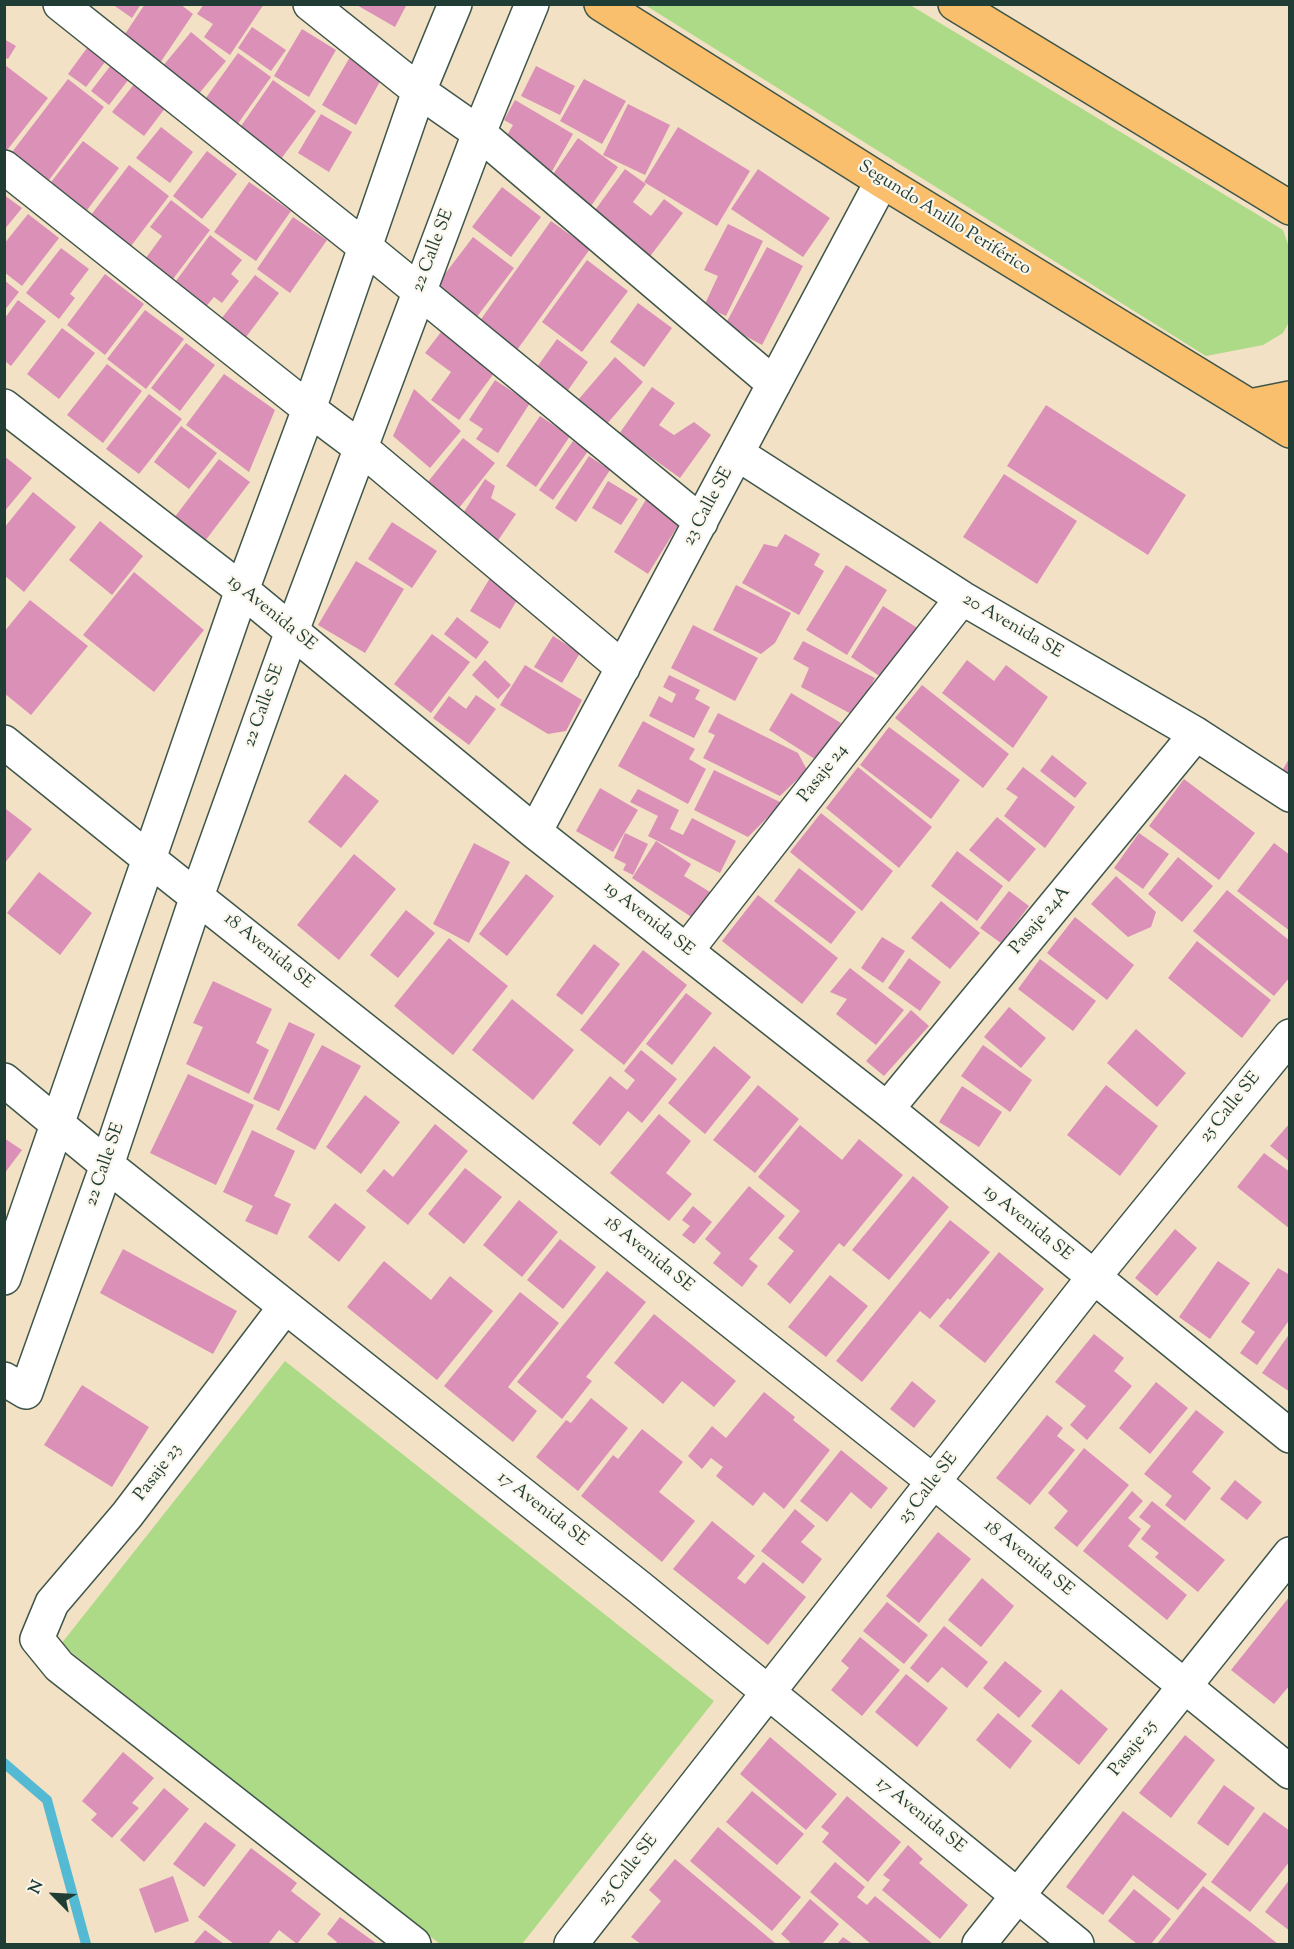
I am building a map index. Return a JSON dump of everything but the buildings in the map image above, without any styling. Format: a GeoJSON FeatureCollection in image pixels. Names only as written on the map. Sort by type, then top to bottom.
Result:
{"type":"FeatureCollection","features":[{"type":"Feature","properties":{"kind":"main road","name":"Segundo Anillo Periférico"},"geometry":{"type":"LineString","coordinates":[[601,4],[882,181],[1290,431]]}},
{"type":"Feature","properties":{"kind":"main road"},"geometry":{"type":"LineString","coordinates":[[955,4],[1290,208]]}},
{"type":"Feature","properties":{"kind":"main road"},"geometry":{"type":"LineString","coordinates":[[1250,405],[1290,398]]}},
{"type":"Feature","properties":{"kind":"street"},"geometry":{"type":"LineString","coordinates":[[60,4],[365,247],[701,522]]}},
{"type":"Feature","properties":{"kind":"street"},"geometry":{"type":"LineString","coordinates":[[310,4],[419,91],[479,134],[774,384]]}},
{"type":"Feature","properties":{"kind":"street"},"geometry":{"type":"LineString","coordinates":[[4,1278],[242,590],[309,409],[419,91],[455,4]]}},
{"type":"Feature","properties":{"kind":"street","name":"22 Calle SE"},"geometry":{"type":"LineString","coordinates":[[4,1379],[26,1392],[107,1165],[197,896],[292,631],[418,292],[532,4]]}},
{"type":"Feature","properties":{"kind":"street"},"geometry":{"type":"LineString","coordinates":[[4,167],[361,448],[623,668]]}},
{"type":"Feature","properties":{"kind":"street","name":"23 Calle SE"},"geometry":{"type":"LineString","coordinates":[[535,832],[882,181]]}},
{"type":"Feature","properties":{"kind":"street","name":"19 Avenida SE"},"geometry":{"type":"LineString","coordinates":[[4,406],[242,590],[535,832],[887,1108],[1093,1278],[1290,1436]]}},
{"type":"Feature","properties":{"kind":"street","name":"20 Avenida SE"},"geometry":{"type":"LineString","coordinates":[[738,454],[962,598],[1196,734],[1290,795]]}},
{"type":"Feature","properties":{"kind":"street","name":"Pasaje 24"},"geometry":{"type":"LineString","coordinates":[[687,950],[962,598]]}},
{"type":"Feature","properties":{"kind":"street","name":"Pasaje 24A"},"geometry":{"type":"LineString","coordinates":[[887,1108],[1196,734]]}},
{"type":"Feature","properties":{"kind":"street","name":"18 Avenida SE"},"geometry":{"type":"LineString","coordinates":[[4,742],[934,1482],[1290,1772]]}},
{"type":"Feature","properties":{"kind":"street","name":"25 Calle SE"},"geometry":{"type":"LineString","coordinates":[[571,1944],[1093,1278],[1290,1036]]}},
{"type":"Feature","properties":{"kind":"street","name":"17 Avenida SE"},"geometry":{"type":"LineString","coordinates":[[4,1080],[107,1165],[770,1692],[1077,1944]]}},
{"type":"Feature","properties":{"kind":"street","name":"Pasaje 23"},"geometry":{"type":"LineString","coordinates":[[285,1307],[127,1515],[52,1603],[37,1639],[58,1666],[414,1944]]}},
{"type":"Feature","properties":{"kind":"street","name":"Pasaje 25"},"geometry":{"type":"LineString","coordinates":[[979,1944],[1290,1554]]}},
{"type":"Feature","properties":{"kind":"green space"},"geometry":{"type":"Polygon","coordinates":[[[645,5],[910,5],[1283,230],[1290,250],[1289,322],[1283,333],[1263,345],[1206,356],[645,5]]]}},
{"type":"Feature","properties":{"kind":"green space"},"geometry":{"type":"Polygon","coordinates":[[[285,1361],[714,1701],[522,1944],[440,1944],[61,1644],[285,1361]]]}},
{"type":"Feature","properties":{"kind":"waterway"},"geometry":{"type":"LineString","coordinates":[[4,1763],[47,1800],[86,1944]]}}]}
